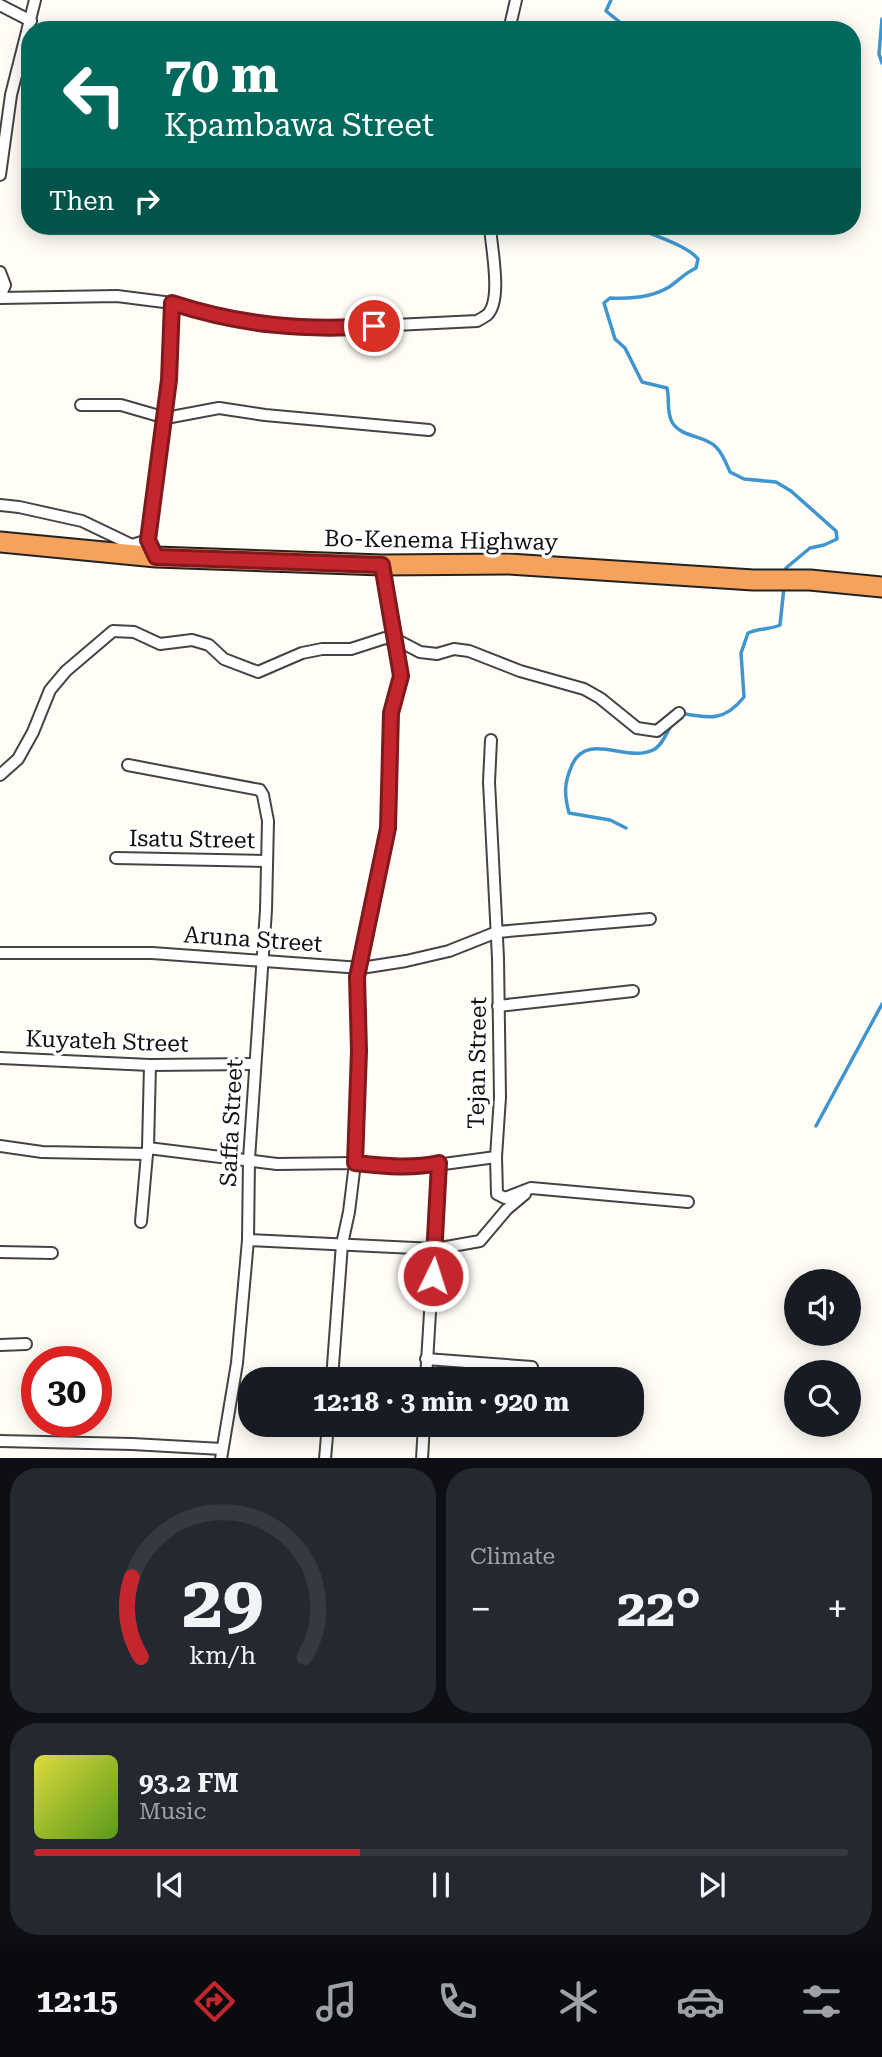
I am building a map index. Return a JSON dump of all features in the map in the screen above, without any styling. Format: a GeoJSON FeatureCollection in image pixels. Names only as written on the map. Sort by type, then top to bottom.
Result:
{"type":"FeatureCollection","features":[{"type":"Feature","properties":{"kind":"highway","name":"Bo-Kenema Highway"},"geometry":{"type":"LineString","coordinates":[[0,542],[152,548],[382,565],[509,564],[810,580],[882,587]]}},
{"type":"Feature","properties":{"kind":"street"},"geometry":{"type":"LineString","coordinates":[[0,5],[31,21],[35,0]]}},
{"type":"Feature","properties":{"kind":"street"},"geometry":{"type":"LineString","coordinates":[[511,21],[516,0]]}},
{"type":"Feature","properties":{"kind":"street"},"geometry":{"type":"LineString","coordinates":[[0,175],[11,95],[21,58]]}},
{"type":"Feature","properties":{"kind":"street"},"geometry":{"type":"LineString","coordinates":[[0,272],[5,285],[0,297],[117,296],[172,303],[213,316],[279,326],[354,327],[477,321],[488,314],[494,302],[491,235]]}},
{"type":"Feature","properties":{"kind":"street"},"geometry":{"type":"LineString","coordinates":[[0,505],[82,521],[132,545],[152,548],[171,360],[172,303]]}},
{"type":"Feature","properties":{"kind":"street"},"geometry":{"type":"LineString","coordinates":[[81,405],[121,405],[166,418],[219,408],[265,415],[429,430]]}},
{"type":"Feature","properties":{"kind":"street"},"geometry":{"type":"LineString","coordinates":[[333,1367],[342,1244],[355,1163],[359,1051],[357,977],[388,828],[391,713],[401,676],[382,565]]}},
{"type":"Feature","properties":{"kind":"street"},"geometry":{"type":"LineString","coordinates":[[0,775],[18,759],[33,732],[50,690],[66,671],[113,631],[134,632],[160,644],[192,640],[209,645],[232,662],[258,672],[302,653],[323,649],[351,649],[385,638],[419,652],[437,654],[454,649],[469,651],[520,671],[584,689],[600,698],[637,728],[657,731],[679,713]]}},
{"type":"Feature","properties":{"kind":"street","name":"Tejan Street"},"geometry":{"type":"LineString","coordinates":[[491,740],[489,782],[497,932],[500,1097],[496,1157],[497,1194],[505,1198],[531,1188]]}},
{"type":"Feature","properties":{"kind":"street","name":"Saffa Street"},"geometry":{"type":"LineString","coordinates":[[128,765],[260,790],[268,821],[266,909],[249,1159],[248,1240],[237,1363],[221,1454]]}},
{"type":"Feature","properties":{"kind":"street","name":"Isatu Street"},"geometry":{"type":"LineString","coordinates":[[116,858],[267,861]]}},
{"type":"Feature","properties":{"kind":"street","name":"Aruna Street"},"geometry":{"type":"LineString","coordinates":[[0,953],[152,953],[361,968],[449,951],[497,932],[650,919]]}},
{"type":"Feature","properties":{"kind":"street"},"geometry":{"type":"LineString","coordinates":[[498,1006],[633,992]]}},
{"type":"Feature","properties":{"kind":"street","name":"Kuyateh Street"},"geometry":{"type":"LineString","coordinates":[[0,1058],[150,1065],[254,1064]]}},
{"type":"Feature","properties":{"kind":"street"},"geometry":{"type":"LineString","coordinates":[[141,1222],[148,1151],[150,1065]]}},
{"type":"Feature","properties":{"kind":"street"},"geometry":{"type":"LineString","coordinates":[[0,1146],[41,1152],[148,1151],[249,1159],[276,1164],[355,1163],[391,1167],[421,1167],[496,1157]]}},
{"type":"Feature","properties":{"kind":"street"},"geometry":{"type":"LineString","coordinates":[[426,1367],[439,1163]]}},
{"type":"Feature","properties":{"kind":"street"},"geometry":{"type":"LineString","coordinates":[[248,1240],[435,1249],[480,1241],[507,1209],[531,1188],[688,1202]]}},
{"type":"Feature","properties":{"kind":"street"},"geometry":{"type":"LineString","coordinates":[[0,1252],[52,1253]]}},
{"type":"Feature","properties":{"kind":"street"},"geometry":{"type":"LineString","coordinates":[[0,1345],[26,1344]]}},
{"type":"Feature","properties":{"kind":"street"},"geometry":{"type":"LineString","coordinates":[[426,1359],[532,1367]]}},
{"type":"Feature","properties":{"kind":"street"},"geometry":{"type":"LineString","coordinates":[[325,1458],[327,1437]]}},
{"type":"Feature","properties":{"kind":"street"},"geometry":{"type":"LineString","coordinates":[[422,1458],[423,1437]]}},
{"type":"Feature","properties":{"kind":"street"},"geometry":{"type":"LineString","coordinates":[[0,1441],[132,1444],[221,1454]]}},
{"type":"Feature","properties":{"kind":"waterway"},"geometry":{"type":"LineString","coordinates":[[611,0],[606,11],[618,21]]}},
{"type":"Feature","properties":{"kind":"waterway"},"geometry":{"type":"LineString","coordinates":[[882,19],[879,54],[882,63]]}},
{"type":"Feature","properties":{"kind":"waterway"},"geometry":{"type":"LineString","coordinates":[[653,235],[693,254],[698,259],[696,268],[655,294],[610,298],[604,303],[615,339],[625,348],[642,382],[667,388],[669,414],[676,427],[716,447],[730,472],[744,479],[776,482],[791,491],[836,531],[837,539],[810,548],[786,568],[786,572]]}},
{"type":"Feature","properties":{"kind":"waterway"},"geometry":{"type":"LineString","coordinates":[[681,713],[716,716],[730,710],[744,697],[741,653],[748,633],[780,625],[784,587]]}},
{"type":"Feature","properties":{"kind":"waterway"},"geometry":{"type":"LineString","coordinates":[[626,828],[610,820],[569,813],[566,789],[572,765],[579,755],[587,750],[631,753],[653,750],[662,742],[672,724]]}},
{"type":"Feature","properties":{"kind":"waterway"},"geometry":{"type":"LineString","coordinates":[[816,1126],[882,1004]]}},
{"type":"Feature","properties":{"kind":"route"},"geometry":{"type":"LineString","coordinates":[[374,326],[279,326],[213,316],[172,303],[169,380],[148,540],[156,557],[382,565],[401,676],[391,713],[388,828],[357,977],[359,1051],[355,1163],[421,1167],[439,1163],[433,1276]]}}]}
